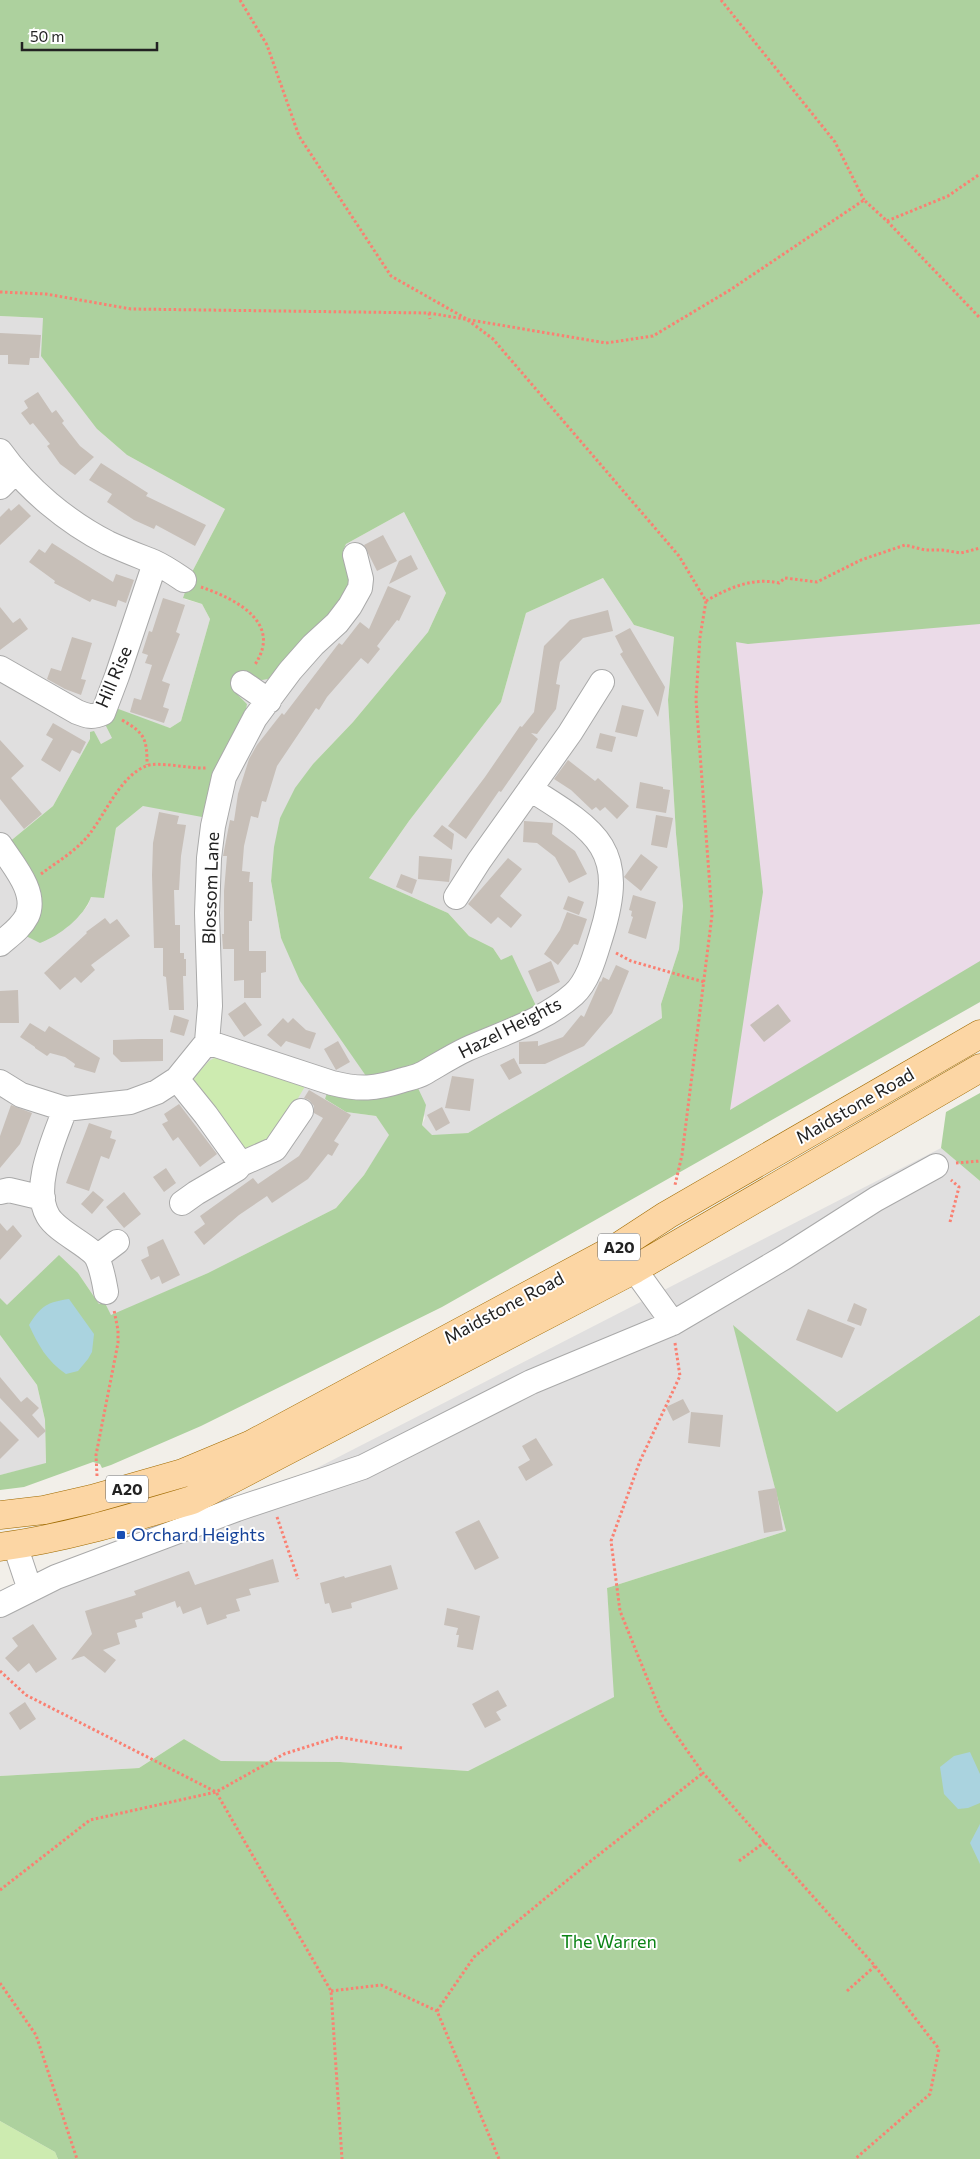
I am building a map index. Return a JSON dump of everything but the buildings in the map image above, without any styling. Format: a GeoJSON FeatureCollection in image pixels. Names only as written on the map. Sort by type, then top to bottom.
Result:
{"type":"FeatureCollection","features":[{"type":"Feature","properties":{"kind":"main road","name":"Maidstone Road"},"geometry":{"type":"LineString","coordinates":[[0,1515],[44,1510],[92,1499],[183,1473],[250,1445],[618,1247],[667,1215],[980,1034]]}},
{"type":"Feature","properties":{"kind":"main road","name":"Maidstone Road"},"geometry":{"type":"LineString","coordinates":[[8,1546],[47,1540],[107,1525],[192,1500],[635,1269],[980,1068]]}},
{"type":"Feature","properties":{"kind":"street"},"geometry":{"type":"LineString","coordinates":[[0,451],[7,480],[52,505],[107,542],[155,563],[184,580]]}},
{"type":"Feature","properties":{"kind":"street","name":"Blossom Lane"},"geometry":{"type":"LineString","coordinates":[[207,1042],[210,1006],[207,913],[209,858],[213,826],[224,777],[255,718],[290,671],[313,645],[337,623],[350,606],[360,588],[361,579],[355,555]]}},
{"type":"Feature","properties":{"kind":"street","name":"Hill Rise"},"geometry":{"type":"LineString","coordinates":[[0,668],[82,714],[94,716],[102,712],[155,563]]}},
{"type":"Feature","properties":{"kind":"street"},"geometry":{"type":"LineString","coordinates":[[456,897],[479,861],[570,733],[602,682]]}},
{"type":"Feature","properties":{"kind":"street"},"geometry":{"type":"LineString","coordinates":[[243,684],[269,701]]}},
{"type":"Feature","properties":{"kind":"street","name":"Hazel Heights"},"geometry":{"type":"LineString","coordinates":[[207,1042],[332,1083],[354,1088],[378,1088],[422,1075],[465,1050],[529,1022],[561,1004],[576,992],[587,975],[607,916],[612,881],[606,853],[596,836],[580,822],[530,790]]}},
{"type":"Feature","properties":{"kind":"street"},"geometry":{"type":"LineString","coordinates":[[0,845],[25,886],[30,907],[27,917],[0,944]]}},
{"type":"Feature","properties":{"kind":"street"},"geometry":{"type":"LineString","coordinates":[[0,1082],[21,1095],[65,1109],[130,1102],[157,1092],[177,1079],[207,1042]]}},
{"type":"Feature","properties":{"kind":"street"},"geometry":{"type":"LineString","coordinates":[[177,1079],[206,1115],[241,1164]]}},
{"type":"Feature","properties":{"kind":"street"},"geometry":{"type":"LineString","coordinates":[[65,1109],[48,1157],[42,1183],[43,1198],[47,1215],[54,1224],[97,1257],[106,1292]]}},
{"type":"Feature","properties":{"kind":"street"},"geometry":{"type":"LineString","coordinates":[[182,1203],[237,1169],[241,1164],[275,1149],[301,1111]]}},
{"type":"Feature","properties":{"kind":"street"},"geometry":{"type":"LineString","coordinates":[[0,1605],[61,1575],[271,1497],[364,1467],[531,1382],[673,1323],[785,1257],[876,1199],[936,1166]]}},
{"type":"Feature","properties":{"kind":"street"},"geometry":{"type":"LineString","coordinates":[[0,1192],[9,1190],[43,1198]]}},
{"type":"Feature","properties":{"kind":"street"},"geometry":{"type":"LineString","coordinates":[[97,1257],[117,1242]]}},
{"type":"Feature","properties":{"kind":"street"},"geometry":{"type":"LineString","coordinates":[[618,1247],[673,1323]]}},
{"type":"Feature","properties":{"kind":"street"},"geometry":{"type":"LineString","coordinates":[[8,1546],[30,1590]]}},
{"type":"Feature","properties":{"kind":"path"},"geometry":{"type":"LineString","coordinates":[[240,0],[267,45],[299,136],[391,276],[465,318],[493,339],[679,556],[706,601],[700,637],[696,698],[712,914],[682,1156],[667,1215]]}},
{"type":"Feature","properties":{"kind":"path"},"geometry":{"type":"LineString","coordinates":[[721,0],[835,142],[864,200],[887,220],[980,318]]}},
{"type":"Feature","properties":{"kind":"path"},"geometry":{"type":"LineString","coordinates":[[887,220],[948,196],[980,174]]}},
{"type":"Feature","properties":{"kind":"path"},"geometry":{"type":"LineString","coordinates":[[0,292],[46,294],[131,309],[429,313],[606,343],[653,336],[730,290],[864,200]]}},
{"type":"Feature","properties":{"kind":"path"},"geometry":{"type":"LineString","coordinates":[[429,313],[430,320]]}},
{"type":"Feature","properties":{"kind":"path"},"geometry":{"type":"LineString","coordinates":[[706,601],[747,582],[771,581],[779,583],[785,578],[817,582],[861,560],[904,545],[925,550],[961,553],[980,548]]}},
{"type":"Feature","properties":{"kind":"path"},"geometry":{"type":"LineString","coordinates":[[184,580],[218,593],[241,605],[253,615],[261,626],[264,635],[264,647],[258,662],[243,684]]}},
{"type":"Feature","properties":{"kind":"path"},"geometry":{"type":"LineString","coordinates":[[104,709],[134,727],[147,742],[147,765]]}},
{"type":"Feature","properties":{"kind":"path"},"geometry":{"type":"LineString","coordinates":[[25,886],[70,854],[90,834],[111,800],[134,773],[147,765],[196,769],[229,766]]}},
{"type":"Feature","properties":{"kind":"path"},"geometry":{"type":"LineString","coordinates":[[600,940],[631,962],[704,982]]}},
{"type":"Feature","properties":{"kind":"path"},"geometry":{"type":"LineString","coordinates":[[936,1166],[959,1187],[950,1222]]}},
{"type":"Feature","properties":{"kind":"path"},"geometry":{"type":"LineString","coordinates":[[98,1482],[96,1455],[118,1343],[116,1317],[106,1292]]}},
{"type":"Feature","properties":{"kind":"path"},"geometry":{"type":"LineString","coordinates":[[673,1323],[680,1376],[640,1461],[611,1541],[620,1611],[662,1715],[703,1773],[875,1966],[939,2049],[930,2094],[855,2159]]}},
{"type":"Feature","properties":{"kind":"path"},"geometry":{"type":"LineString","coordinates":[[271,1497],[298,1579]]}},
{"type":"Feature","properties":{"kind":"path"},"geometry":{"type":"LineString","coordinates":[[0,1671],[26,1695],[216,1792],[331,1991],[342,2159]]}},
{"type":"Feature","properties":{"kind":"path"},"geometry":{"type":"LineString","coordinates":[[0,1890],[90,1820],[216,1792],[284,1754],[338,1737],[402,1748]]}},
{"type":"Feature","properties":{"kind":"path"},"geometry":{"type":"LineString","coordinates":[[437,2011],[474,1957],[587,1864],[703,1773]]}},
{"type":"Feature","properties":{"kind":"path"},"geometry":{"type":"LineString","coordinates":[[739,1861],[765,1842]]}},
{"type":"Feature","properties":{"kind":"path"},"geometry":{"type":"LineString","coordinates":[[847,1991],[875,1966]]}},
{"type":"Feature","properties":{"kind":"path"},"geometry":{"type":"LineString","coordinates":[[0,1983],[36,2035],[77,2159]]}},
{"type":"Feature","properties":{"kind":"path"},"geometry":{"type":"LineString","coordinates":[[331,1991],[381,1985],[437,2011],[500,2159]]}},
{"type":"Feature","properties":{"kind":"shaded area"},"geometry":{"type":"Polygon","coordinates":[[[0,316],[43,318],[97,429],[127,455],[225,509],[192,572],[184,599],[202,604],[210,619],[181,721],[170,728],[148,721],[101,744],[94,732],[53,806],[8,843],[47,940],[80,915],[88,905],[91,897],[104,897],[116,828],[143,806],[213,779],[247,704],[233,690],[247,672],[268,679],[355,573],[343,551],[346,544],[404,512],[446,593],[428,632],[353,722],[313,764],[280,818],[271,881],[281,938],[366,1076],[501,960],[493,948],[469,936],[448,913],[369,878],[409,821],[501,702],[526,613],[603,578],[634,625],[674,637],[668,700],[676,834],[683,906],[679,949],[661,1004],[662,1018],[468,1133],[432,1136],[422,1125],[425,1118],[417,1086],[385,1097],[325,1099],[346,1112],[376,1116],[390,1135],[364,1175],[336,1208],[208,1273],[111,1316],[104,1301],[99,1304],[78,1273],[0,1312],[0,316]]]}},
{"type":"Feature","properties":{"kind":"shaded area"},"geometry":{"type":"Polygon","coordinates":[[[980,623],[980,1002],[709,1154],[721,640],[980,623]]]}},
{"type":"Feature","properties":{"kind":"shaded area"},"geometry":{"type":"Polygon","coordinates":[[[941,1148],[980,1181],[980,1315],[837,1412],[734,1326],[786,1531],[607,1588],[615,1697],[468,1771],[340,1762],[221,1761],[184,1739],[139,1768],[0,1776],[0,1616],[317,1468],[941,1148]]]}},
{"type":"Feature","properties":{"kind":"shaded area"},"geometry":{"type":"Polygon","coordinates":[[[0,1335],[37,1385],[45,1420],[46,1464],[0,1475],[0,1335]]]}},
{"type":"Feature","properties":{"kind":"green space"},"geometry":{"type":"Polygon","coordinates":[[[0,0],[980,0],[980,624],[748,644],[736,642],[763,892],[730,1110],[980,961],[980,1002],[442,1307],[201,1426],[111,1465],[102,1468],[100,1464],[93,1462],[24,1487],[0,1490],[0,1475],[46,1463],[45,1420],[37,1385],[0,1335],[0,1298],[7,1305],[59,1255],[78,1273],[99,1304],[104,1301],[111,1315],[208,1273],[336,1208],[364,1175],[389,1135],[376,1116],[346,1112],[325,1099],[327,1093],[373,1096],[394,1094],[417,1086],[426,1105],[422,1125],[432,1135],[468,1133],[662,1018],[661,1004],[679,949],[683,906],[676,834],[668,700],[674,637],[634,625],[603,578],[526,613],[501,702],[409,821],[369,878],[448,913],[469,936],[493,948],[501,960],[512,955],[538,1010],[414,1066],[390,1073],[366,1076],[300,981],[281,938],[271,881],[274,847],[280,818],[295,788],[313,764],[353,722],[428,632],[446,593],[404,512],[346,544],[343,551],[355,573],[348,600],[285,659],[268,679],[257,679],[247,672],[233,690],[247,704],[246,710],[213,779],[202,817],[143,806],[116,828],[104,898],[91,897],[83,912],[70,925],[47,940],[40,943],[26,936],[8,843],[53,806],[90,739],[90,732],[94,731],[101,744],[112,738],[105,724],[113,707],[170,728],[181,721],[210,619],[202,604],[183,598],[192,572],[225,509],[127,455],[97,429],[41,356],[43,318],[0,316],[0,0]]]}},
{"type":"Feature","properties":{"kind":"green space"},"geometry":{"type":"Polygon","coordinates":[[[216,1057],[307,1083],[270,1146],[243,1152],[189,1083],[209,1061],[216,1057]]]}},
{"type":"Feature","properties":{"kind":"green space"},"geometry":{"type":"Polygon","coordinates":[[[980,1093],[980,1181],[941,1148],[946,1112],[980,1093]]]}},
{"type":"Feature","properties":{"kind":"green space","name":"The Warren"},"geometry":{"type":"Polygon","coordinates":[[[980,1315],[980,2159],[58,2159],[55,2152],[0,2121],[0,1776],[139,1768],[184,1739],[221,1761],[340,1762],[468,1771],[614,1697],[607,1588],[786,1531],[733,1325],[837,1412],[980,1315]]]}},
{"type":"Feature","properties":{"kind":"green space"},"geometry":{"type":"Polygon","coordinates":[[[0,2121],[55,2152],[58,2159],[0,2159],[0,2121]]]}},
{"type":"Feature","properties":{"kind":"water"},"geometry":{"type":"Polygon","coordinates":[[[69,1299],[94,1334],[92,1352],[88,1359],[78,1371],[66,1374],[53,1364],[29,1325],[37,1313],[45,1306],[69,1299]]]}},
{"type":"Feature","properties":{"kind":"water"},"geometry":{"type":"Polygon","coordinates":[[[970,1752],[980,1774],[980,1803],[968,1808],[958,1809],[944,1794],[940,1767],[954,1756],[970,1752]]]}},
{"type":"Feature","properties":{"kind":"water"},"geometry":{"type":"Polygon","coordinates":[[[980,1824],[980,1864],[970,1843],[980,1824]]]}},
{"type":"Feature","properties":{"kind":"place","name":"Orchard Heights"},"geometry":{"type":"Point","coordinates":[121,1535]}}]}
